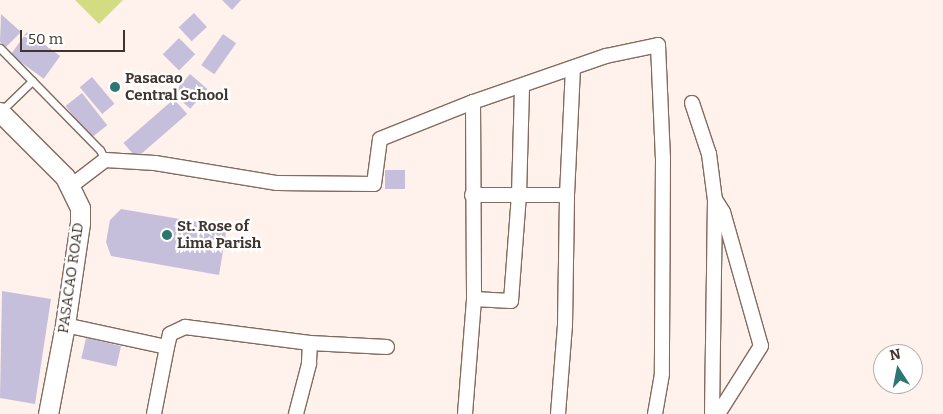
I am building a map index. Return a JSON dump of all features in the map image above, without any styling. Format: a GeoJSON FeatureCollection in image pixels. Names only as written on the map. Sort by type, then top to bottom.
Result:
{"type":"FeatureCollection","features":[{"type":"Feature","properties":{"kind":"main road","name":"PASACAO ROAD"},"geometry":{"type":"LineString","coordinates":[[0,112],[52,162],[71,186],[80,208],[80,223],[66,325],[48,414]]}},
{"type":"Feature","properties":{"kind":"street"},"geometry":{"type":"LineString","coordinates":[[71,186],[105,160],[155,163],[277,183],[374,184],[380,138],[473,102],[573,68],[629,50],[658,45],[663,158],[662,374],[655,414]]}},
{"type":"Feature","properties":{"kind":"street"},"geometry":{"type":"LineString","coordinates":[[558,414],[565,325],[567,195],[573,68]]}},
{"type":"Feature","properties":{"kind":"street"},"geometry":{"type":"LineString","coordinates":[[474,300],[511,301],[519,195],[522,86]]}},
{"type":"Feature","properties":{"kind":"street"},"geometry":{"type":"LineString","coordinates":[[465,414],[474,300],[473,102]]}},
{"type":"Feature","properties":{"kind":"street"},"geometry":{"type":"LineString","coordinates":[[692,103],[709,154],[716,200],[712,414]]}},
{"type":"Feature","properties":{"kind":"street"},"geometry":{"type":"LineString","coordinates":[[472,195],[567,195]]}},
{"type":"Feature","properties":{"kind":"street"},"geometry":{"type":"LineString","coordinates":[[716,200],[723,212],[761,346],[718,414]]}},
{"type":"Feature","properties":{"kind":"street"},"geometry":{"type":"LineString","coordinates":[[66,325],[166,346]]}},
{"type":"Feature","properties":{"kind":"street"},"geometry":{"type":"LineString","coordinates":[[154,414],[166,346],[170,334],[185,327],[310,343],[387,347]]}},
{"type":"Feature","properties":{"kind":"street"},"geometry":{"type":"LineString","coordinates":[[296,414],[310,364],[310,343]]}},
{"type":"Feature","properties":{"kind":"lane"},"geometry":{"type":"LineString","coordinates":[[0,48],[100,150],[105,160]]}},
{"type":"Feature","properties":{"kind":"lane"},"geometry":{"type":"LineString","coordinates":[[0,112],[32,81]]}},
{"type":"Feature","properties":{"kind":"green space"},"geometry":{"type":"Polygon","coordinates":[[[75,0],[123,0],[99,24],[75,0]]]}},
{"type":"Feature","properties":{"kind":"building"},"geometry":{"type":"Polygon","coordinates":[[[222,0],[241,0],[232,10],[222,0]]]}},
{"type":"Feature","properties":{"kind":"building"},"geometry":{"type":"Polygon","coordinates":[[[194,13],[207,27],[192,41],[179,27],[194,13]]]}},
{"type":"Feature","properties":{"kind":"building"},"geometry":{"type":"Polygon","coordinates":[[[1,14],[21,32],[6,47],[0,42],[1,14]]]}},
{"type":"Feature","properties":{"kind":"building"},"geometry":{"type":"Polygon","coordinates":[[[27,32],[60,56],[44,79],[11,55],[27,32]]]}},
{"type":"Feature","properties":{"kind":"building"},"geometry":{"type":"Polygon","coordinates":[[[223,34],[236,43],[214,74],[201,65],[223,34]]]}},
{"type":"Feature","properties":{"kind":"building"},"geometry":{"type":"Polygon","coordinates":[[[179,38],[195,54],[179,71],[163,54],[179,38]]]}},
{"type":"Feature","properties":{"kind":"building"},"geometry":{"type":"Polygon","coordinates":[[[190,74],[207,89],[190,109],[173,94],[190,74]]]}},
{"type":"Feature","properties":{"kind":"building"},"geometry":{"type":"Polygon","coordinates":[[[92,77],[114,104],[102,114],[80,87],[92,77]]]}},
{"type":"Feature","properties":{"kind":"building"},"geometry":{"type":"Polygon","coordinates":[[[82,93],[107,125],[91,138],[65,106],[82,93]]]}},
{"type":"Feature","properties":{"kind":"building"},"geometry":{"type":"Polygon","coordinates":[[[174,99],[187,114],[137,158],[123,143],[174,99]]]}},
{"type":"Feature","properties":{"kind":"building"},"geometry":{"type":"Polygon","coordinates":[[[385,170],[405,170],[405,189],[385,189],[385,170]]]}},
{"type":"Feature","properties":{"kind":"building","name":"St. Rose of Lima Parish"},"geometry":{"type":"Polygon","coordinates":[[[121,209],[227,227],[219,275],[111,256],[106,242],[110,220],[121,209]]]}},
{"type":"Feature","properties":{"kind":"building"},"geometry":{"type":"Polygon","coordinates":[[[2,291],[51,299],[35,404],[0,398],[2,291]]]}},
{"type":"Feature","properties":{"kind":"building"},"geometry":{"type":"Polygon","coordinates":[[[86,338],[121,346],[116,367],[81,358],[86,338]]]}},
{"type":"Feature","properties":{"kind":"place","name":"Pasacao Central School"},"geometry":{"type":"Point","coordinates":[115,87]}},
{"type":"Feature","properties":{"kind":"place","name":"St. Rose of Lima Parish"},"geometry":{"type":"Point","coordinates":[167,235]}}]}
